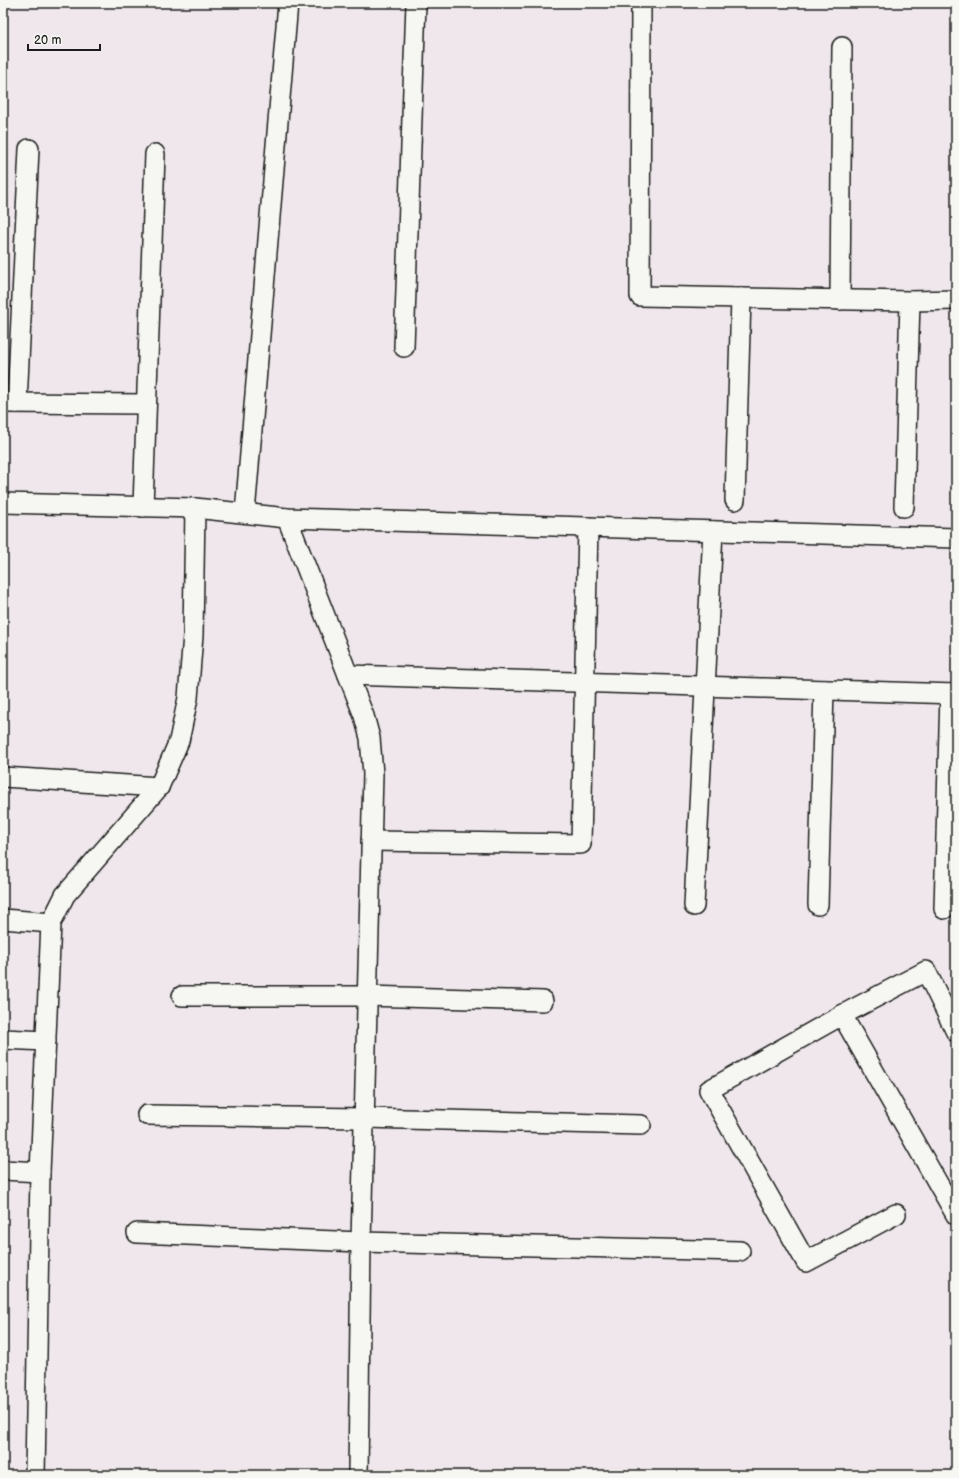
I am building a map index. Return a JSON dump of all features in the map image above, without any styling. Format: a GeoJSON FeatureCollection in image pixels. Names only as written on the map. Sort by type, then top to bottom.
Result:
{"type":"FeatureCollection","features":[{"type":"Feature","properties":{"kind":"street"},"geometry":{"type":"LineString","coordinates":[[245,513],[288,3]]}},
{"type":"Feature","properties":{"kind":"street"},"geometry":{"type":"LineString","coordinates":[[404,347],[416,3]]}},
{"type":"Feature","properties":{"kind":"street"},"geometry":{"type":"LineString","coordinates":[[641,3],[640,296],[910,301],[956,300]]}},
{"type":"Feature","properties":{"kind":"street"},"geometry":{"type":"LineString","coordinates":[[840,300],[842,47]]}},
{"type":"Feature","properties":{"kind":"street"},"geometry":{"type":"LineString","coordinates":[[28,149],[10,403],[146,404]]}},
{"type":"Feature","properties":{"kind":"street"},"geometry":{"type":"LineString","coordinates":[[143,507],[155,154]]}},
{"type":"Feature","properties":{"kind":"street"},"geometry":{"type":"LineString","coordinates":[[736,500],[741,298]]}},
{"type":"Feature","properties":{"kind":"street"},"geometry":{"type":"LineString","coordinates":[[904,507],[910,301]]}},
{"type":"Feature","properties":{"kind":"street"},"geometry":{"type":"LineString","coordinates":[[3,503],[195,508],[287,518],[956,538]]}},
{"type":"Feature","properties":{"kind":"street"},"geometry":{"type":"LineString","coordinates":[[35,1475],[40,1172],[51,923],[65,895],[159,787],[179,741],[188,698],[193,635],[195,508]]}},
{"type":"Feature","properties":{"kind":"street"},"geometry":{"type":"LineString","coordinates":[[287,518],[364,716],[370,738],[373,774],[366,996],[358,1475]]}},
{"type":"Feature","properties":{"kind":"street"},"geometry":{"type":"LineString","coordinates":[[371,841],[581,844],[588,527]]}},
{"type":"Feature","properties":{"kind":"street"},"geometry":{"type":"LineString","coordinates":[[694,906],[713,531]]}},
{"type":"Feature","properties":{"kind":"street"},"geometry":{"type":"LineString","coordinates":[[348,676],[953,694],[944,909]]}},
{"type":"Feature","properties":{"kind":"street"},"geometry":{"type":"LineString","coordinates":[[818,905],[824,690]]}},
{"type":"Feature","properties":{"kind":"street"},"geometry":{"type":"LineString","coordinates":[[3,777],[159,787]]}},
{"type":"Feature","properties":{"kind":"street"},"geometry":{"type":"LineString","coordinates":[[3,919],[51,923]]}},
{"type":"Feature","properties":{"kind":"street"},"geometry":{"type":"LineString","coordinates":[[896,1214],[806,1262],[709,1090],[926,971],[956,1032]]}},
{"type":"Feature","properties":{"kind":"street"},"geometry":{"type":"LineString","coordinates":[[182,996],[366,996],[544,1001]]}},
{"type":"Feature","properties":{"kind":"street"},"geometry":{"type":"LineString","coordinates":[[842,1016],[956,1215]]}},
{"type":"Feature","properties":{"kind":"street"},"geometry":{"type":"LineString","coordinates":[[3,1039],[46,1041]]}},
{"type":"Feature","properties":{"kind":"street"},"geometry":{"type":"LineString","coordinates":[[147,1115],[364,1118],[641,1125]]}},
{"type":"Feature","properties":{"kind":"street"},"geometry":{"type":"LineString","coordinates":[[3,1170],[40,1172]]}},
{"type":"Feature","properties":{"kind":"street"},"geometry":{"type":"LineString","coordinates":[[137,1233],[361,1242],[740,1251]]}}]}
